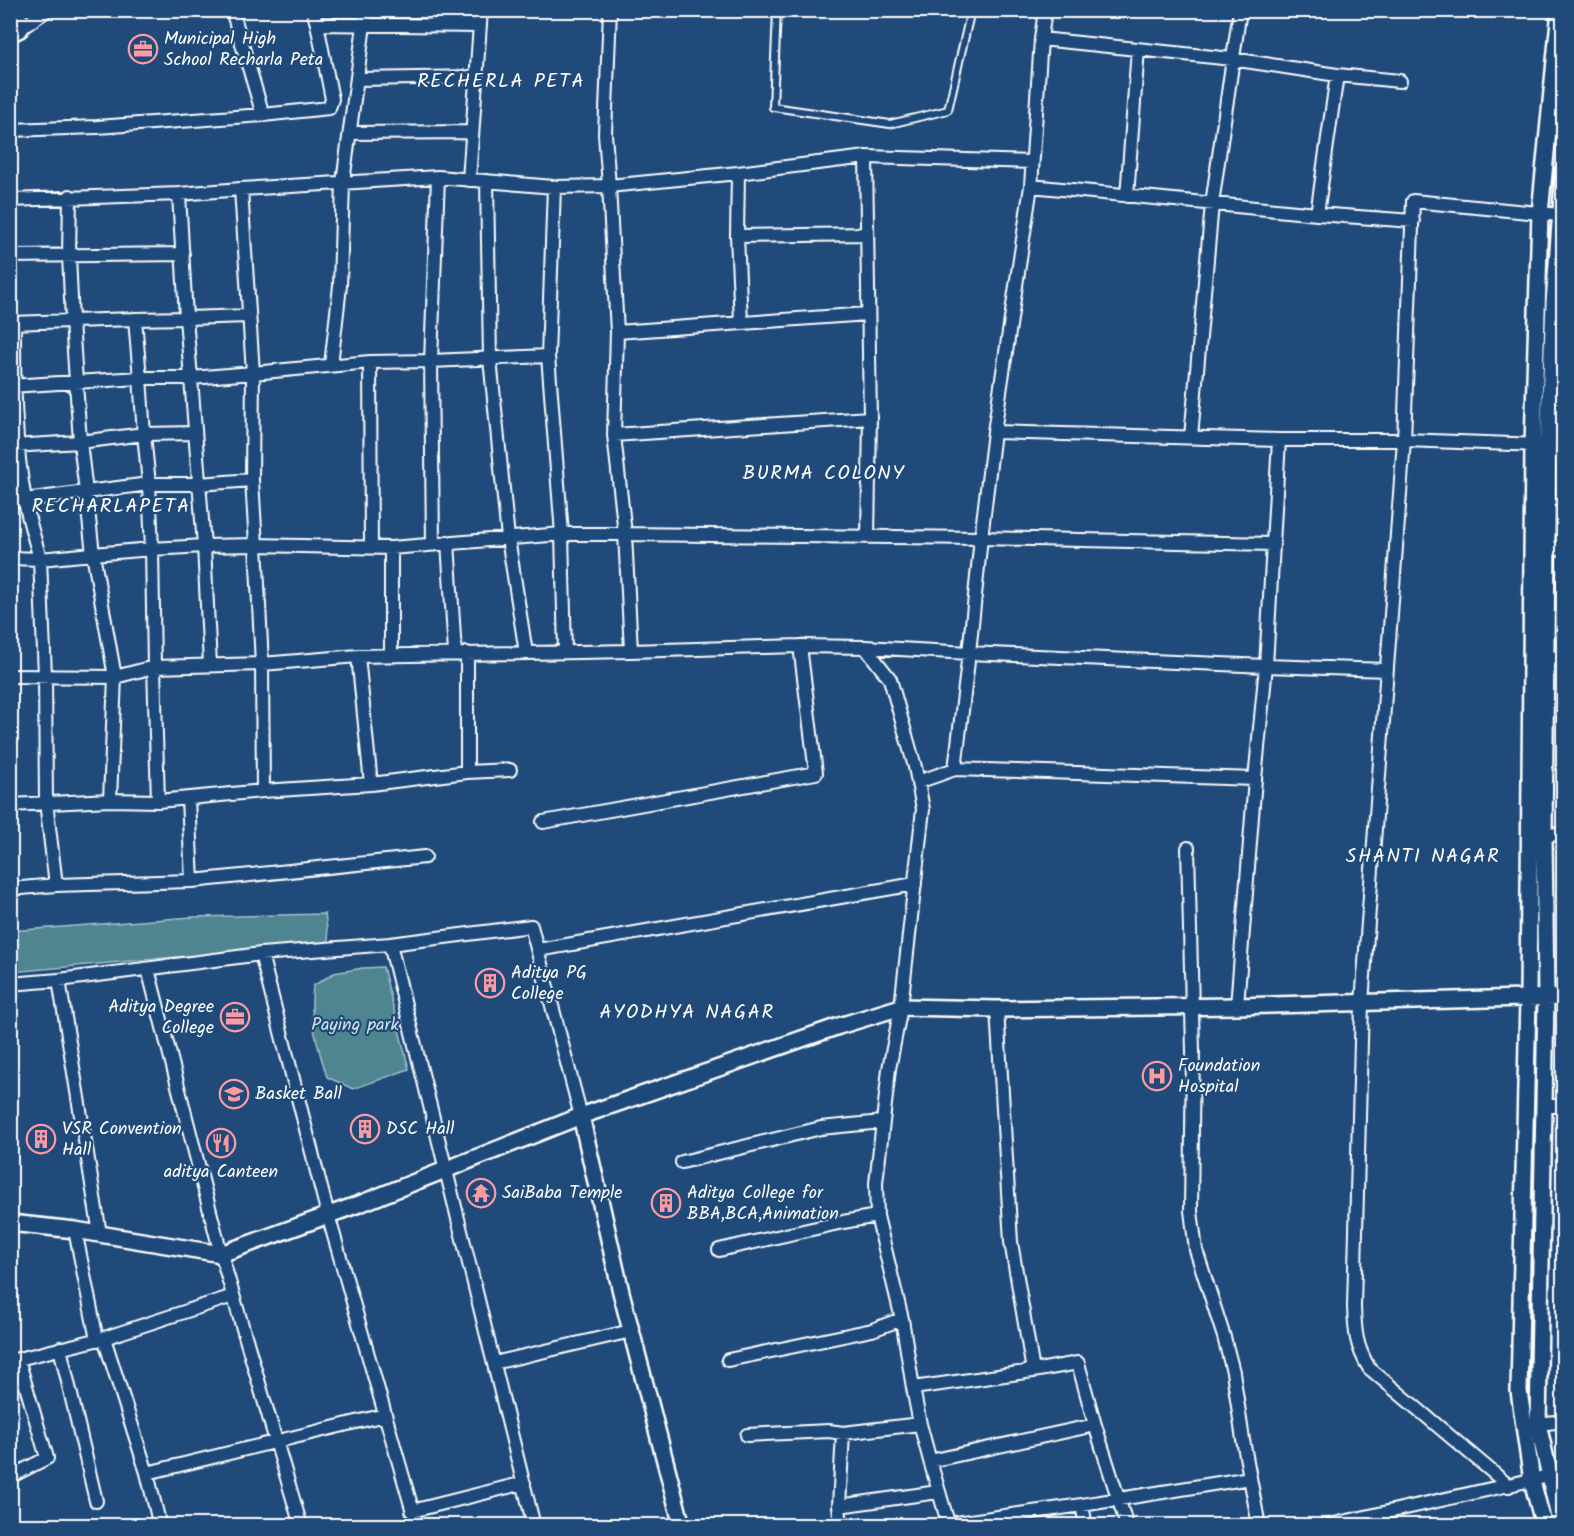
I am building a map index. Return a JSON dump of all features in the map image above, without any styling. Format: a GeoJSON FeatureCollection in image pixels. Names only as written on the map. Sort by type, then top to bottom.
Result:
{"type":"FeatureCollection","features":[{"type":"Feature","properties":{"kind":"street"},"geometry":{"type":"LineString","coordinates":[[15,31],[18,10]]}},
{"type":"Feature","properties":{"kind":"street"},"geometry":{"type":"LineString","coordinates":[[15,31],[47,10]]}},
{"type":"Feature","properties":{"kind":"street"},"geometry":{"type":"LineString","coordinates":[[232,10],[263,115]]}},
{"type":"Feature","properties":{"kind":"street"},"geometry":{"type":"LineString","coordinates":[[10,130],[97,127],[329,108],[332,99],[313,10]]}},
{"type":"Feature","properties":{"kind":"street"},"geometry":{"type":"LineString","coordinates":[[331,365],[340,286],[343,182],[366,26],[366,10]]}},
{"type":"Feature","properties":{"kind":"street"},"geometry":{"type":"LineString","coordinates":[[469,180],[481,10]]}},
{"type":"Feature","properties":{"kind":"street"},"geometry":{"type":"LineString","coordinates":[[610,10],[605,134],[617,332],[614,435],[625,534],[630,651]]}},
{"type":"Feature","properties":{"kind":"street"},"geometry":{"type":"LineString","coordinates":[[955,769],[994,432],[1031,186],[1045,10]]}},
{"type":"Feature","properties":{"kind":"street"},"geometry":{"type":"LineString","coordinates":[[1191,437],[1212,204],[1240,10]]}},
{"type":"Feature","properties":{"kind":"street"},"geometry":{"type":"LineString","coordinates":[[1544,1526],[1532,1480],[1519,1392],[1540,445],[1540,213],[1560,10]]}},
{"type":"Feature","properties":{"kind":"street"},"geometry":{"type":"LineString","coordinates":[[317,24],[480,26]]}},
{"type":"Feature","properties":{"kind":"street"},"geometry":{"type":"LineString","coordinates":[[1041,39],[1232,59],[1337,75],[1400,81]]}},
{"type":"Feature","properties":{"kind":"street"},"geometry":{"type":"LineString","coordinates":[[1127,196],[1138,49]]}},
{"type":"Feature","properties":{"kind":"street"},"geometry":{"type":"LineString","coordinates":[[1317,214],[1337,75]]}},
{"type":"Feature","properties":{"kind":"street"},"geometry":{"type":"LineString","coordinates":[[358,79],[476,76]]}},
{"type":"Feature","properties":{"kind":"street"},"geometry":{"type":"LineString","coordinates":[[350,133],[472,132]]}},
{"type":"Feature","properties":{"kind":"street"},"geometry":{"type":"LineString","coordinates":[[10,200],[70,196],[179,194],[438,177],[554,187],[609,186],[866,157],[1032,162]]}},
{"type":"Feature","properties":{"kind":"street"},"geometry":{"type":"LineString","coordinates":[[866,157],[870,418],[868,537]]}},
{"type":"Feature","properties":{"kind":"street"},"geometry":{"type":"LineString","coordinates":[[1561,1526],[1538,1424],[1546,998],[1547,548],[1540,445],[1558,379],[1554,303],[1563,171]]}},
{"type":"Feature","properties":{"kind":"street"},"geometry":{"type":"LineString","coordinates":[[738,173],[737,236],[741,322]]}},
{"type":"Feature","properties":{"kind":"street"},"geometry":{"type":"LineString","coordinates":[[433,544],[431,361],[438,177]]}},
{"type":"Feature","properties":{"kind":"street"},"geometry":{"type":"LineString","coordinates":[[487,181],[490,359],[508,538],[526,653]]}},
{"type":"Feature","properties":{"kind":"street"},"geometry":{"type":"LineString","coordinates":[[1031,186],[1413,221]]}},
{"type":"Feature","properties":{"kind":"street"},"geometry":{"type":"LineString","coordinates":[[554,187],[548,356],[562,534],[565,652]]}},
{"type":"Feature","properties":{"kind":"street"},"geometry":{"type":"LineString","coordinates":[[241,189],[253,373],[252,480],[262,664],[263,791]]}},
{"type":"Feature","properties":{"kind":"street"},"geometry":{"type":"LineString","coordinates":[[179,194],[186,318],[204,546],[210,666]]}},
{"type":"Feature","properties":{"kind":"street"},"geometry":{"type":"LineString","coordinates":[[70,196],[69,255],[80,442],[93,554],[115,677],[110,800]]}},
{"type":"Feature","properties":{"kind":"street"},"geometry":{"type":"LineString","coordinates":[[1509,1486],[1369,1368],[1359,1352],[1354,1307],[1362,1003],[1404,440],[1413,201],[1560,215]]}},
{"type":"Feature","properties":{"kind":"street"},"geometry":{"type":"LineString","coordinates":[[737,236],[867,234]]}},
{"type":"Feature","properties":{"kind":"street"},"geometry":{"type":"LineString","coordinates":[[10,256],[183,254]]}},
{"type":"Feature","properties":{"kind":"street"},"geometry":{"type":"LineString","coordinates":[[617,332],[868,314]]}},
{"type":"Feature","properties":{"kind":"street"},"geometry":{"type":"LineString","coordinates":[[56,885],[46,802],[45,675],[40,558],[25,500],[15,446],[12,323],[249,316]]}},
{"type":"Feature","properties":{"kind":"street"},"geometry":{"type":"LineString","coordinates":[[135,319],[149,484],[158,801]]}},
{"type":"Feature","properties":{"kind":"street"},"geometry":{"type":"LineString","coordinates":[[13,386],[75,384],[140,378],[191,378],[370,362],[548,356]]}},
{"type":"Feature","properties":{"kind":"street"},"geometry":{"type":"LineString","coordinates":[[370,362],[370,548]]}},
{"type":"Feature","properties":{"kind":"street"},"geometry":{"type":"LineString","coordinates":[[614,435],[870,418]]}},
{"type":"Feature","properties":{"kind":"street"},"geometry":{"type":"LineString","coordinates":[[994,432],[1540,445]]}},
{"type":"Feature","properties":{"kind":"street"},"geometry":{"type":"LineString","coordinates":[[15,446],[80,442],[144,434],[195,433]]}},
{"type":"Feature","properties":{"kind":"street"},"geometry":{"type":"LineString","coordinates":[[1237,1006],[1266,666],[1279,440]]}},
{"type":"Feature","properties":{"kind":"street"},"geometry":{"type":"LineString","coordinates":[[10,500],[149,484],[199,484],[252,480]]}},
{"type":"Feature","properties":{"kind":"street"},"geometry":{"type":"LineString","coordinates":[[10,558],[40,558],[204,546],[391,548],[562,534],[981,538],[1273,544]]}},
{"type":"Feature","properties":{"kind":"street"},"geometry":{"type":"LineString","coordinates":[[448,542],[461,653],[467,772]]}},
{"type":"Feature","properties":{"kind":"street"},"geometry":{"type":"LineString","coordinates":[[391,548],[391,655]]}},
{"type":"Feature","properties":{"kind":"street"},"geometry":{"type":"LineString","coordinates":[[1547,548],[1563,549]]}},
{"type":"Feature","properties":{"kind":"street"},"geometry":{"type":"LineString","coordinates":[[10,676],[115,677],[154,667],[262,664],[358,656],[800,646],[1387,670]]}},
{"type":"Feature","properties":{"kind":"street"},"geometry":{"type":"LineString","coordinates":[[543,822],[816,772],[800,646]]}},
{"type":"Feature","properties":{"kind":"street"},"geometry":{"type":"LineString","coordinates":[[865,647],[890,679],[923,809],[901,1007],[882,1122],[876,1183],[877,1216],[902,1319],[920,1424],[949,1525],[1250,1478]]}},
{"type":"Feature","properties":{"kind":"street"},"geometry":{"type":"LineString","coordinates":[[358,656],[371,784]]}},
{"type":"Feature","properties":{"kind":"street"},"geometry":{"type":"LineString","coordinates":[[1546,658],[1563,657]]}},
{"type":"Feature","properties":{"kind":"street"},"geometry":{"type":"LineString","coordinates":[[918,782],[955,769],[1255,779]]}},
{"type":"Feature","properties":{"kind":"street"},"geometry":{"type":"LineString","coordinates":[[10,805],[188,799],[263,791],[371,784],[467,772],[510,770]]}},
{"type":"Feature","properties":{"kind":"street"},"geometry":{"type":"LineString","coordinates":[[188,799],[192,880]]}},
{"type":"Feature","properties":{"kind":"street"},"geometry":{"type":"LineString","coordinates":[[1545,835],[1563,834]]}},
{"type":"Feature","properties":{"kind":"street"},"geometry":{"type":"LineString","coordinates":[[1188,848],[1192,1006],[1191,1211],[1196,1250],[1233,1372],[1259,1526]]}},
{"type":"Feature","properties":{"kind":"street"},"geometry":{"type":"LineString","coordinates":[[10,889],[192,880],[425,857]]}},
{"type":"Feature","properties":{"kind":"street"},"geometry":{"type":"LineString","coordinates":[[538,950],[915,884]]}},
{"type":"Feature","properties":{"kind":"street"},"geometry":{"type":"LineString","coordinates":[[10,984],[261,954],[390,944],[531,926],[682,1526]]}},
{"type":"Feature","properties":{"kind":"street"},"geometry":{"type":"LineString","coordinates":[[390,944],[534,1526]]}},
{"type":"Feature","properties":{"kind":"street"},"geometry":{"type":"LineString","coordinates":[[261,954],[328,1215],[417,1526]]}},
{"type":"Feature","properties":{"kind":"street"},"geometry":{"type":"LineString","coordinates":[[148,969],[220,1254],[301,1526]]}},
{"type":"Feature","properties":{"kind":"street"},"geometry":{"type":"LineString","coordinates":[[58,980],[100,1234]]}},
{"type":"Feature","properties":{"kind":"street"},"geometry":{"type":"LineString","coordinates":[[10,1223],[75,1230],[220,1254],[362,1203],[580,1116],[839,1026],[901,1007],[997,1010],[1563,997]]}},
{"type":"Feature","properties":{"kind":"street"},"geometry":{"type":"LineString","coordinates":[[997,1010],[1011,1242],[1033,1371]]}},
{"type":"Feature","properties":{"kind":"street"},"geometry":{"type":"LineString","coordinates":[[1544,1106],[1563,1106]]}},
{"type":"Feature","properties":{"kind":"street"},"geometry":{"type":"LineString","coordinates":[[682,1162],[821,1128],[882,1122]]}},
{"type":"Feature","properties":{"kind":"street"},"geometry":{"type":"LineString","coordinates":[[719,1250],[877,1216]]}},
{"type":"Feature","properties":{"kind":"street"},"geometry":{"type":"LineString","coordinates":[[75,1230],[100,1339],[147,1473],[160,1526]]}},
{"type":"Feature","properties":{"kind":"street"},"geometry":{"type":"LineString","coordinates":[[10,1477],[47,1458],[14,1360],[100,1339],[233,1296]]}},
{"type":"Feature","properties":{"kind":"street"},"geometry":{"type":"LineString","coordinates":[[728,1360],[834,1338],[902,1319]]}},
{"type":"Feature","properties":{"kind":"street"},"geometry":{"type":"LineString","coordinates":[[494,1363],[632,1331]]}},
{"type":"Feature","properties":{"kind":"street"},"geometry":{"type":"LineString","coordinates":[[60,1348],[96,1501]]}},
{"type":"Feature","properties":{"kind":"street"},"geometry":{"type":"LineString","coordinates":[[914,1388],[1078,1363],[1127,1526]]}},
{"type":"Feature","properties":{"kind":"street"},"geometry":{"type":"LineString","coordinates":[[147,1473],[385,1415]]}},
{"type":"Feature","properties":{"kind":"street"},"geometry":{"type":"LineString","coordinates":[[1538,1424],[1563,1421]]}},
{"type":"Feature","properties":{"kind":"street"},"geometry":{"type":"LineString","coordinates":[[747,1435],[829,1431],[843,1433],[920,1424]]}},
{"type":"Feature","properties":{"kind":"street"},"geometry":{"type":"LineString","coordinates":[[930,1461],[1095,1425]]}},
{"type":"Feature","properties":{"kind":"street"},"geometry":{"type":"LineString","coordinates":[[840,1526],[843,1433]]}},
{"type":"Feature","properties":{"kind":"street"},"geometry":{"type":"LineString","coordinates":[[1325,1526],[1549,1476]]}},
{"type":"Feature","properties":{"kind":"street"},"geometry":{"type":"LineString","coordinates":[[412,1511],[524,1483]]}},
{"type":"Feature","properties":{"kind":"street"},"geometry":{"type":"LineString","coordinates":[[839,1506],[938,1492]]}},
{"type":"Feature","properties":{"kind":"street"},"geometry":{"type":"LineString","coordinates":[[1082,1506],[1086,1526]]}},
{"type":"Feature","properties":{"kind":"lane"},"geometry":{"type":"LineString","coordinates":[[777,10],[773,107],[890,124],[948,110],[971,10]]}},
{"type":"Feature","properties":{"kind":"green space"},"geometry":{"type":"Polygon","coordinates":[[[325,914],[329,943],[11,972],[11,931],[192,917],[325,914]]]}},
{"type":"Feature","properties":{"kind":"green space","name":"Paying park"},"geometry":{"type":"Polygon","coordinates":[[[383,967],[409,1069],[353,1089],[327,1077],[313,1022],[313,986],[334,973],[383,967]]]}},
{"type":"Feature","properties":{"kind":"place","name":"Municipal High School Recharla Peta"},"geometry":{"type":"Point","coordinates":[143,49]}},
{"type":"Feature","properties":{"kind":"place","name":"Aditya PG College"},"geometry":{"type":"Point","coordinates":[490,983]}},
{"type":"Feature","properties":{"kind":"place","name":"Aditya Degree College"},"geometry":{"type":"Point","coordinates":[235,1017]}},
{"type":"Feature","properties":{"kind":"place","name":"Foundation Hospital"},"geometry":{"type":"Point","coordinates":[1157,1076]}},
{"type":"Feature","properties":{"kind":"place","name":"Basket Ball"},"geometry":{"type":"Point","coordinates":[234,1094]}},
{"type":"Feature","properties":{"kind":"place","name":"DSC Hall"},"geometry":{"type":"Point","coordinates":[365,1129]}},
{"type":"Feature","properties":{"kind":"place","name":"VSR Convention Hall"},"geometry":{"type":"Point","coordinates":[41,1139]}},
{"type":"Feature","properties":{"kind":"place","name":"aditya Canteen"},"geometry":{"type":"Point","coordinates":[221,1143]}},
{"type":"Feature","properties":{"kind":"place","name":"SaiBaba Temple"},"geometry":{"type":"Point","coordinates":[481,1193]}},
{"type":"Feature","properties":{"kind":"place","name":"Aditya College for BBA,BCA,Animation"},"geometry":{"type":"Point","coordinates":[666,1203]}},
{"type":"Feature","properties":{"kind":"district","name":"RECHERLA PETA"},"geometry":{"type":"Point","coordinates":[501,82]}},
{"type":"Feature","properties":{"kind":"district","name":"BURMA COLONY"},"geometry":{"type":"Point","coordinates":[824,474]}},
{"type":"Feature","properties":{"kind":"district","name":"RECHARLAPETA"},"geometry":{"type":"Point","coordinates":[111,507]}},
{"type":"Feature","properties":{"kind":"district","name":"SHANTI NAGAR"},"geometry":{"type":"Point","coordinates":[1423,857]}},
{"type":"Feature","properties":{"kind":"district","name":"AYODHYA NAGAR"},"geometry":{"type":"Point","coordinates":[687,1013]}}]}
